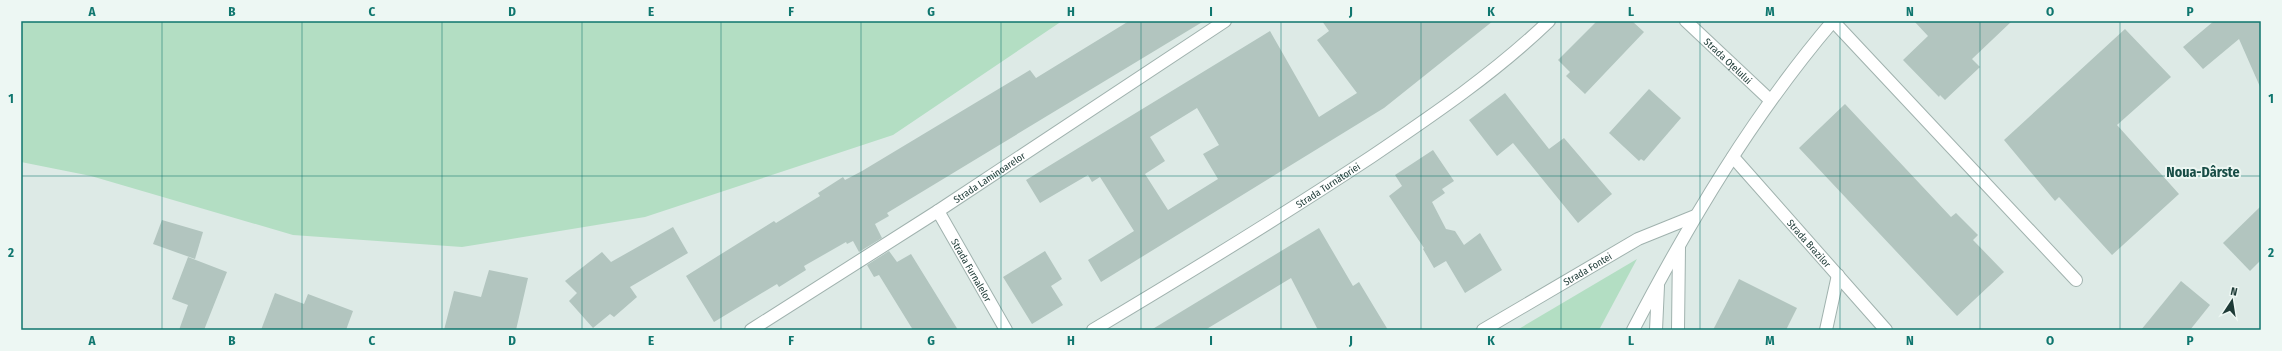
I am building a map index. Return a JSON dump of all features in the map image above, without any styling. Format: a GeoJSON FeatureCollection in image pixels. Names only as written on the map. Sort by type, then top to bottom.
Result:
{"type":"FeatureCollection","features":[{"type":"Feature","properties":{"kind":"street","name":"Strada Laminoarelor"},"geometry":{"type":"LineString","coordinates":[[751,330],[938,210],[1225,21]]}},
{"type":"Feature","properties":{"kind":"street","name":"Strada Turnătoriei"},"geometry":{"type":"LineString","coordinates":[[1093,330],[1331,184],[1433,115],[1516,52],[1549,21]]}},
{"type":"Feature","properties":{"kind":"street","name":"Strada Oțelului"},"geometry":{"type":"LineString","coordinates":[[1686,21],[1770,100]]}},
{"type":"Feature","properties":{"kind":"street"},"geometry":{"type":"LineString","coordinates":[[1633,330],[1695,216],[1733,157],[1770,100],[1833,21],[2076,280]]}},
{"type":"Feature","properties":{"kind":"street","name":"Strada Brazilor"},"geometry":{"type":"LineString","coordinates":[[1733,157],[1886,330]]}},
{"type":"Feature","properties":{"kind":"street","name":"Strada Furnalelor"},"geometry":{"type":"LineString","coordinates":[[938,210],[1006,330]]}},
{"type":"Feature","properties":{"kind":"street","name":"Strada Fontei"},"geometry":{"type":"LineString","coordinates":[[1483,330],[1638,239],[1695,216]]}},
{"type":"Feature","properties":{"kind":"street"},"geometry":{"type":"LineString","coordinates":[[1678,330],[1679,246]]}},
{"type":"Feature","properties":{"kind":"street"},"geometry":{"type":"LineString","coordinates":[[1826,330],[1838,276]]}},
{"type":"Feature","properties":{"kind":"street"},"geometry":{"type":"LineString","coordinates":[[1656,330],[1659,281]]}},
{"type":"Feature","properties":{"kind":"green space"},"geometry":{"type":"Polygon","coordinates":[[[21,21],[1062,21],[893,135],[645,217],[462,247],[293,235],[91,176],[21,162],[21,21]]]}},
{"type":"Feature","properties":{"kind":"green space"},"geometry":{"type":"Polygon","coordinates":[[[1637,259],[1599,330],[1517,330],[1637,259]]]}},
{"type":"Feature","properties":{"kind":"building"},"geometry":{"type":"Polygon","coordinates":[[[1129,21],[1204,21],[887,213],[889,216],[875,224],[882,238],[859,252],[853,241],[847,244],[846,242],[804,266],[806,270],[779,287],[777,284],[714,322],[686,276],[774,221],[776,223],[820,196],[818,193],[843,177],[845,180],[862,171],[1030,70],[1036,78],[1129,21]]]}},
{"type":"Feature","properties":{"kind":"building"},"geometry":{"type":"Polygon","coordinates":[[[1322,21],[1493,21],[1384,108],[1101,282],[1088,260],[1134,231],[1100,177],[1092,182],[1088,175],[1040,203],[1026,180],[1270,31],[1319,117],[1357,93],[1317,40],[1329,31],[1322,21]],[[1197,108],[1150,137],[1165,161],[1145,174],[1168,210],[1218,179],[1203,154],[1219,145],[1197,108]]]}},
{"type":"Feature","properties":{"kind":"building"},"geometry":{"type":"Polygon","coordinates":[[[1597,21],[1632,21],[1644,32],[1585,94],[1566,76],[1570,72],[1558,60],[1597,21]]]}},
{"type":"Feature","properties":{"kind":"building"},"geometry":{"type":"Polygon","coordinates":[[[1914,21],[2012,21],[1972,59],[1980,67],[1945,100],[1940,95],[1939,97],[1903,60],[1928,36],[1914,21]]]}},
{"type":"Feature","properties":{"kind":"building"},"geometry":{"type":"Polygon","coordinates":[[[2214,21],[2261,21],[2261,89],[2239,39],[2203,69],[2183,47],[2214,21]]]}},
{"type":"Feature","properties":{"kind":"building"},"geometry":{"type":"Polygon","coordinates":[[[2125,29],[2171,77],[2117,125],[2179,194],[2112,255],[2059,197],[2055,201],[2004,140],[2125,29]]]}},
{"type":"Feature","properties":{"kind":"building"},"geometry":{"type":"Polygon","coordinates":[[[1649,89],[1681,118],[1644,161],[1641,159],[1639,161],[1609,133],[1649,89]]]}},
{"type":"Feature","properties":{"kind":"building"},"geometry":{"type":"Polygon","coordinates":[[[1505,93],[1549,149],[1564,138],[1612,194],[1578,223],[1513,143],[1497,156],[1469,120],[1505,93]]]}},
{"type":"Feature","properties":{"kind":"building"},"geometry":{"type":"Polygon","coordinates":[[[1845,104],[1951,217],[1956,213],[1978,235],[1973,240],[2004,272],[1957,316],[1799,148],[1845,104]]]}},
{"type":"Feature","properties":{"kind":"building"},"geometry":{"type":"Polygon","coordinates":[[[1433,150],[1454,181],[1442,189],[1445,193],[1432,202],[1446,229],[1455,231],[1464,245],[1480,233],[1502,270],[1465,293],[1446,261],[1434,268],[1423,249],[1424,248],[1389,196],[1402,186],[1395,175],[1433,150]]]}},
{"type":"Feature","properties":{"kind":"building"},"geometry":{"type":"Polygon","coordinates":[[[2261,206],[2261,260],[2250,271],[2223,243],[2261,206]]]}},
{"type":"Feature","properties":{"kind":"building"},"geometry":{"type":"Polygon","coordinates":[[[162,220],[203,232],[195,259],[153,244],[162,220]]]}},
{"type":"Feature","properties":{"kind":"building"},"geometry":{"type":"Polygon","coordinates":[[[673,227],[688,253],[630,287],[637,297],[614,317],[610,314],[593,328],[569,301],[577,293],[565,281],[602,252],[611,262],[673,227]]]}},
{"type":"Feature","properties":{"kind":"building"},"geometry":{"type":"Polygon","coordinates":[[[1319,228],[1353,286],[1359,282],[1388,330],[1318,330],[1291,278],[1205,330],[1151,330],[1319,228]]]}},
{"type":"Feature","properties":{"kind":"building"},"geometry":{"type":"Polygon","coordinates":[[[889,251],[897,262],[911,254],[958,330],[913,330],[879,275],[874,277],[867,265],[889,251]]]}},
{"type":"Feature","properties":{"kind":"building"},"geometry":{"type":"Polygon","coordinates":[[[1045,251],[1062,279],[1051,286],[1063,305],[1032,324],[1003,277],[1045,251]]]}},
{"type":"Feature","properties":{"kind":"building"},"geometry":{"type":"Polygon","coordinates":[[[188,257],[227,272],[204,330],[179,330],[188,305],[172,299],[188,257]]]}},
{"type":"Feature","properties":{"kind":"building"},"geometry":{"type":"Polygon","coordinates":[[[489,270],[528,278],[516,330],[444,330],[454,291],[481,297],[489,270]]]}},
{"type":"Feature","properties":{"kind":"building"},"geometry":{"type":"Polygon","coordinates":[[[1739,279],[1797,308],[1786,330],[1713,330],[1739,279]]]}},
{"type":"Feature","properties":{"kind":"building"},"geometry":{"type":"Polygon","coordinates":[[[2181,281],[2210,305],[2190,330],[2141,330],[2181,281]]]}},
{"type":"Feature","properties":{"kind":"building"},"geometry":{"type":"Polygon","coordinates":[[[275,293],[304,304],[308,294],[353,311],[346,330],[261,330],[275,293]]]}},
{"type":"Feature","properties":{"kind":"district","name":"Noua-Dârste"},"geometry":{"type":"Point","coordinates":[2203,172]}}]}
